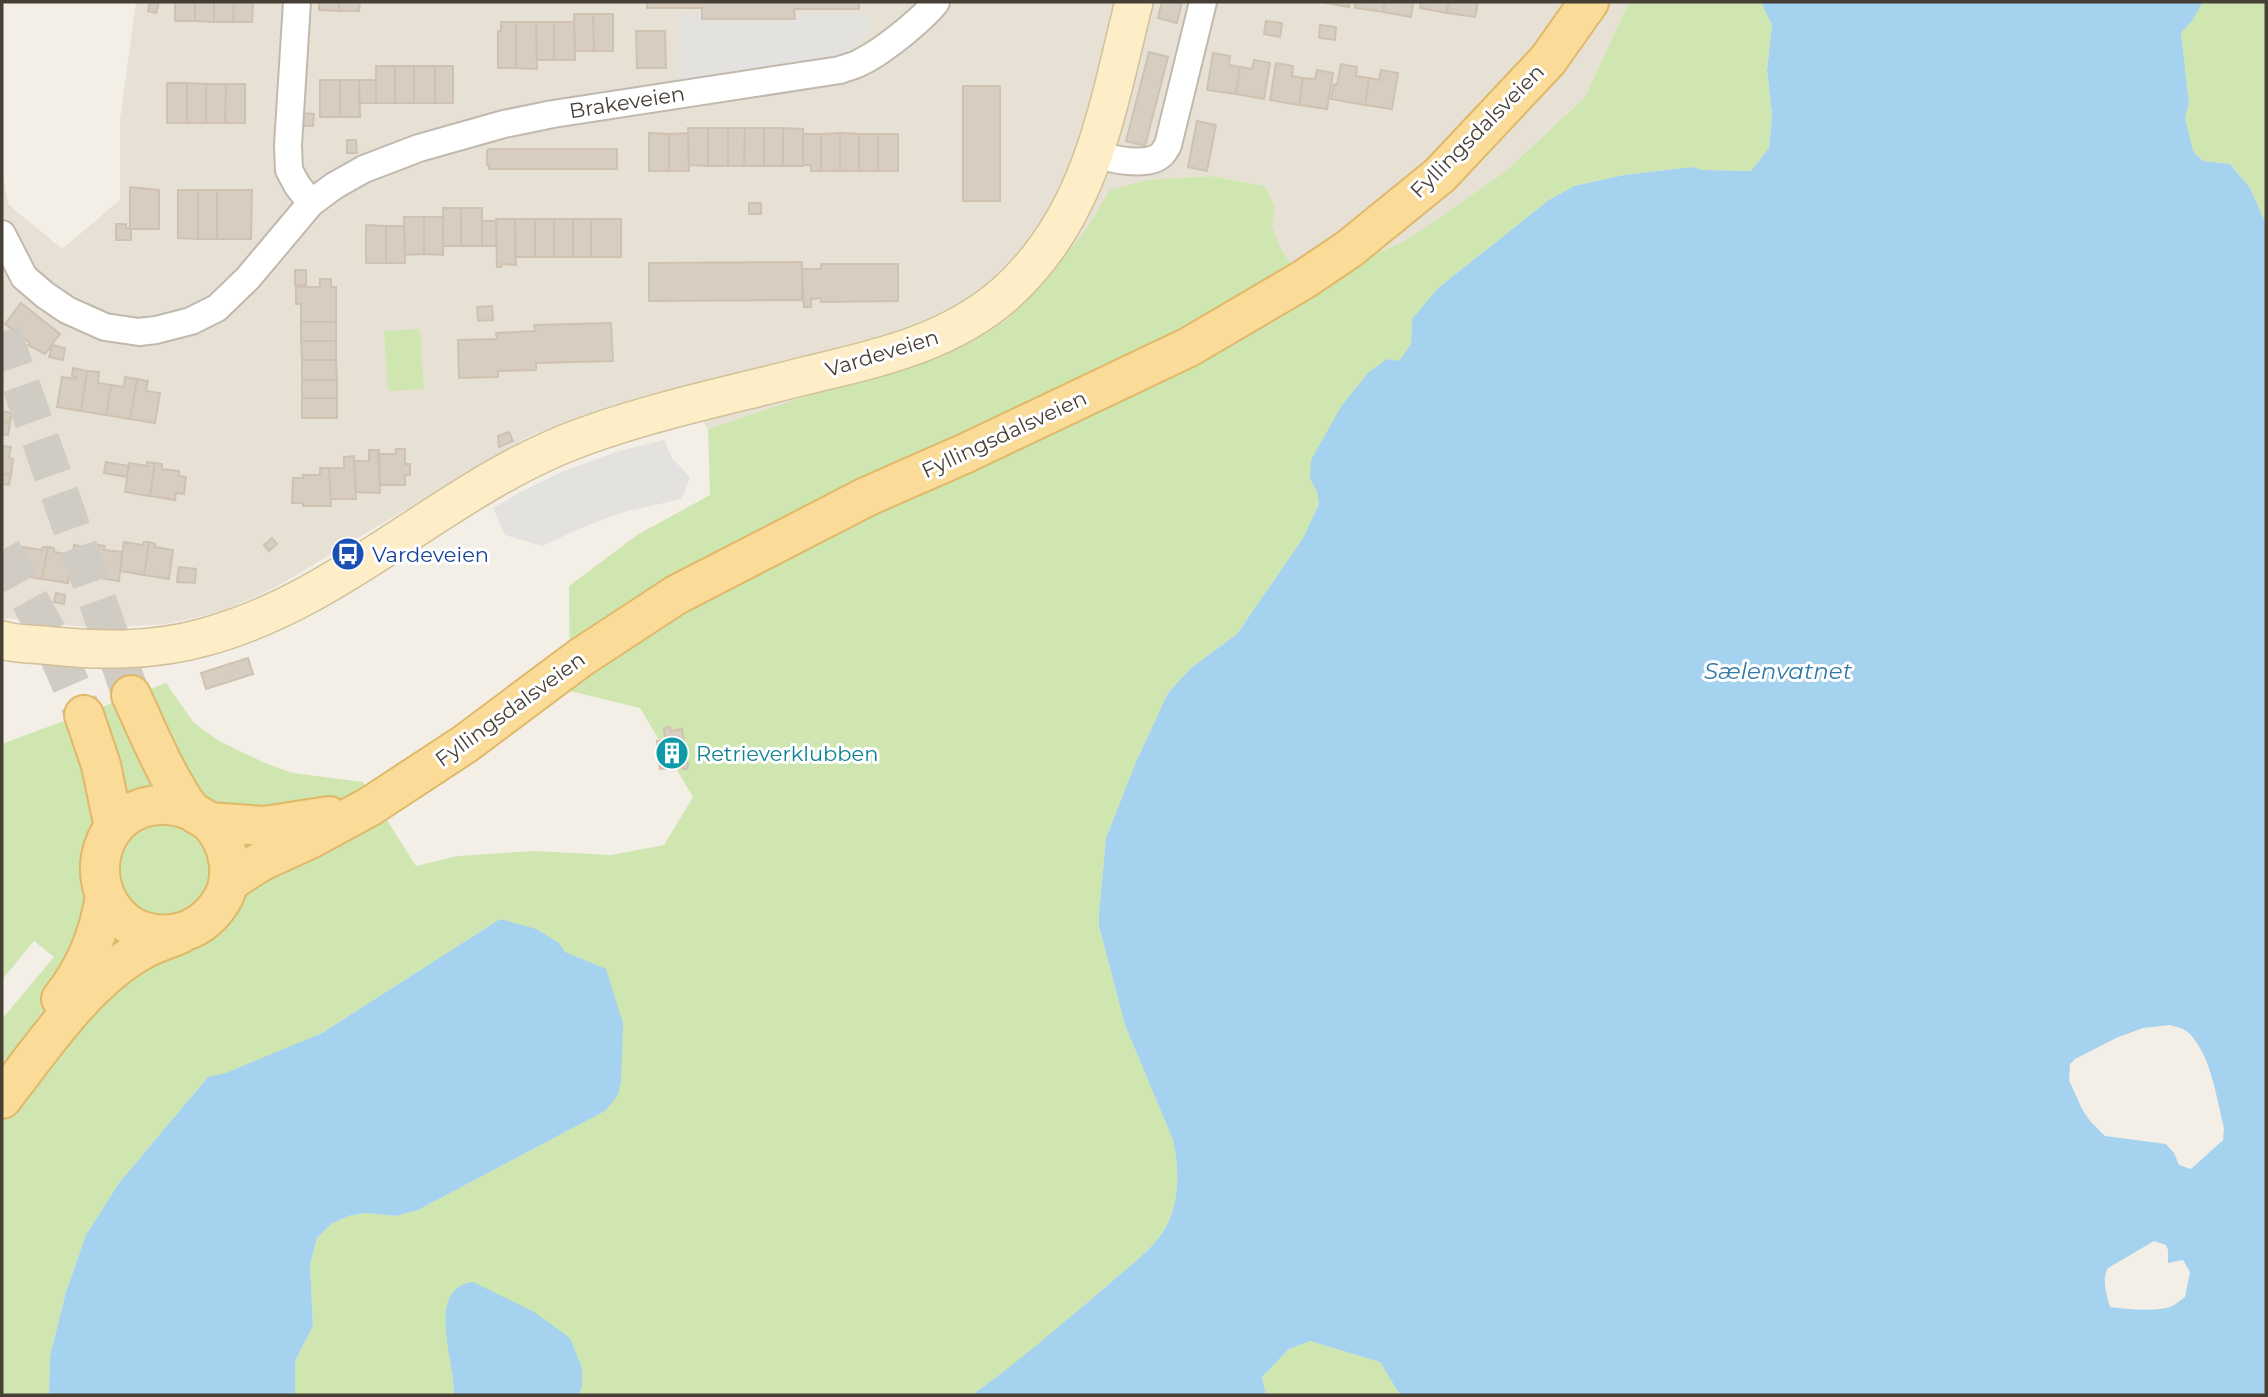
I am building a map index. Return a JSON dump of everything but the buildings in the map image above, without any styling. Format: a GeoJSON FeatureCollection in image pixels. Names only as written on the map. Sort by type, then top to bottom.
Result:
{"type":"FeatureCollection","features":[{"type":"Feature","properties":{"kind":"main road","name":"Vardeveien"},"geometry":{"type":"LineString","coordinates":[[4,651],[176,645],[235,628],[315,591],[485,483],[539,454],[584,436],[639,419],[879,358],[927,343],[985,310],[1031,267],[1060,229],[1078,197],[1095,154],[1134,2]]}},
{"type":"Feature","properties":{"kind":"main road","name":"Fyllingsdalsveien"},"geometry":{"type":"LineString","coordinates":[[229,882],[260,862],[369,807],[465,744],[580,658],[676,595],[866,497],[966,453],[1189,347],[1303,280],[1349,249],[1440,174],[1548,60],[1589,2]]}},
{"type":"Feature","properties":{"kind":"main road"},"geometry":{"type":"LineString","coordinates":[[2,1099],[61,1024],[99,982],[144,949],[202,923],[214,912],[229,882],[226,850],[219,835],[174,786],[131,695]]}},
{"type":"Feature","properties":{"kind":"main road"},"geometry":{"type":"LineString","coordinates":[[84,715],[101,765],[114,828]]}},
{"type":"Feature","properties":{"kind":"main road"},"geometry":{"type":"LineString","coordinates":[[186,931],[167,935],[148,933],[130,925],[115,912],[104,896],[100,883],[101,856],[114,828],[141,809],[158,805],[174,806],[200,816]]}},
{"type":"Feature","properties":{"kind":"main road","name":"Fyllingsdalsveien"},"geometry":{"type":"LineString","coordinates":[[200,816],[264,826],[310,820],[369,807]]}},
{"type":"Feature","properties":{"kind":"main road"},"geometry":{"type":"LineString","coordinates":[[2,1070],[70,988],[85,965],[101,921],[104,896]]}},
{"type":"Feature","properties":{"kind":"street"},"geometry":{"type":"LineString","coordinates":[[296,2],[289,170],[311,203]]}},
{"type":"Feature","properties":{"kind":"street","name":"Brakeveien"},"geometry":{"type":"LineString","coordinates":[[2,234],[24,276],[67,310],[105,327],[139,332],[156,330],[191,321],[217,308],[248,278],[311,203],[364,169],[419,148],[504,124],[620,103],[840,70],[871,56],[917,22],[936,2]]}},
{"type":"Feature","properties":{"kind":"street"},"geometry":{"type":"LineString","coordinates":[[1095,154],[1120,161],[1150,160],[1161,156],[1168,145],[1203,2]]}},
{"type":"Feature","properties":{"kind":"shaded area"},"geometry":{"type":"Polygon","coordinates":[[[136,2],[1629,2],[1585,97],[1506,171],[1407,240],[1323,276],[1295,270],[1280,247],[1272,226],[1275,207],[1265,186],[1211,176],[1147,180],[1111,190],[1087,228],[1033,293],[1005,321],[963,343],[708,429],[682,389],[583,416],[528,437],[274,588],[221,612],[166,624],[94,628],[6,618],[2,629],[2,167],[8,204],[62,249],[120,200],[120,119],[136,2]]]}},
{"type":"Feature","properties":{"kind":"shaded area"},"geometry":{"type":"Polygon","coordinates":[[[869,14],[869,32],[841,59],[676,93],[678,15],[869,14]]]}},
{"type":"Feature","properties":{"kind":"shaded area"},"geometry":{"type":"Polygon","coordinates":[[[664,440],[672,458],[690,477],[682,499],[627,511],[542,546],[505,535],[493,508],[564,471],[616,452],[664,440]]]}},
{"type":"Feature","properties":{"kind":"green space"},"geometry":{"type":"Polygon","coordinates":[[[1629,2],[1761,2],[1772,25],[1767,71],[1772,115],[1769,148],[1751,171],[1703,170],[1692,167],[1624,175],[1574,186],[1549,200],[1438,288],[1412,319],[1411,344],[1399,362],[1387,359],[1371,372],[1348,398],[1310,479],[1317,492],[1319,504],[1303,538],[1237,634],[1191,668],[1168,693],[1136,762],[1106,838],[1099,913],[1099,926],[1125,1025],[1173,1140],[1178,1170],[1177,1193],[1168,1223],[1148,1250],[1131,1266],[1007,1370],[972,1395],[579,1395],[582,1387],[455,1390],[454,1395],[295,1395],[295,1361],[313,1326],[310,1265],[317,1238],[331,1224],[348,1216],[366,1213],[396,1216],[418,1210],[605,1111],[606,970],[564,952],[559,943],[500,919],[322,1033],[226,1074],[208,1077],[119,1183],[86,1235],[66,1292],[50,1356],[49,1395],[2,1395],[2,1019],[54,957],[34,941],[2,980],[2,744],[166,683],[194,723],[219,741],[293,773],[363,782],[416,866],[458,856],[534,851],[611,855],[664,845],[693,797],[640,708],[570,691],[569,586],[637,535],[710,495],[708,429],[963,343],[1005,321],[1033,293],[1087,228],[1110,190],[1147,180],[1211,176],[1265,186],[1275,207],[1272,226],[1280,247],[1295,270],[1323,276],[1407,240],[1506,171],[1585,97],[1629,2]]]}},
{"type":"Feature","properties":{"kind":"green space"},"geometry":{"type":"Polygon","coordinates":[[[2203,2],[2266,2],[2266,224],[2250,188],[2230,164],[2203,161],[2193,151],[2185,117],[2189,103],[2181,33],[2203,2]]]}},
{"type":"Feature","properties":{"kind":"green space"},"geometry":{"type":"Polygon","coordinates":[[[420,329],[424,389],[388,391],[384,331],[420,329]]]}},
{"type":"Feature","properties":{"kind":"green space"},"geometry":{"type":"Polygon","coordinates":[[[1310,1341],[1380,1362],[1400,1395],[1266,1395],[1262,1377],[1289,1349],[1310,1341]]]}},
{"type":"Feature","properties":{"kind":"water","name":"Sælenvatnet"},"geometry":{"type":"Polygon","coordinates":[[[1761,2],[2203,2],[2181,33],[2189,103],[2185,117],[2193,151],[2203,161],[2230,164],[2250,188],[2266,224],[2266,1395],[1400,1395],[1380,1362],[1310,1341],[1289,1349],[1262,1377],[1266,1395],[972,1395],[1042,1341],[1142,1256],[1157,1241],[1172,1214],[1177,1182],[1173,1140],[1125,1025],[1099,926],[1106,838],[1136,762],[1168,693],[1191,668],[1237,634],[1303,538],[1319,504],[1317,492],[1310,479],[1311,460],[1342,405],[1368,373],[1387,359],[1399,361],[1411,344],[1412,319],[1438,288],[1549,200],[1574,186],[1624,175],[1692,167],[1703,170],[1751,171],[1769,148],[1772,115],[1767,71],[1772,25],[1761,2]],[[2170,1025],[2143,1028],[2116,1038],[2075,1059],[2070,1064],[2069,1080],[2082,1109],[2105,1136],[2166,1144],[2179,1165],[2191,1169],[2223,1140],[2224,1128],[2212,1078],[2203,1054],[2188,1032],[2170,1025]],[[2154,1241],[2108,1268],[2105,1282],[2110,1307],[2164,1309],[2185,1297],[2190,1272],[2183,1260],[2168,1263],[2166,1245],[2154,1241]]]}},
{"type":"Feature","properties":{"kind":"water"},"geometry":{"type":"Polygon","coordinates":[[[500,919],[536,929],[559,943],[565,952],[606,969],[623,1023],[621,1083],[618,1095],[605,1111],[418,1210],[396,1216],[366,1213],[348,1216],[331,1224],[317,1238],[310,1265],[313,1326],[295,1361],[295,1395],[49,1395],[50,1356],[66,1292],[86,1235],[119,1183],[208,1077],[226,1073],[322,1033],[500,919]]]}},
{"type":"Feature","properties":{"kind":"water"},"geometry":{"type":"Polygon","coordinates":[[[473,1282],[534,1312],[570,1338],[582,1368],[579,1395],[454,1395],[446,1312],[450,1298],[458,1287],[473,1282]]]}},
{"type":"Feature","properties":{"kind":"tunnel"},"geometry":{"type":"LineString","coordinates":[[2,332],[131,695]]}},
{"type":"Feature","properties":{"kind":"tunnel"},"geometry":{"type":"LineString","coordinates":[[2,550],[51,639],[84,715]]}},
{"type":"Feature","properties":{"kind":"place","name":"Vardeveien"},"geometry":{"type":"Point","coordinates":[348,554]}},
{"type":"Feature","properties":{"kind":"place","name":"Retrieverklubben"},"geometry":{"type":"Point","coordinates":[672,753]}}]}
